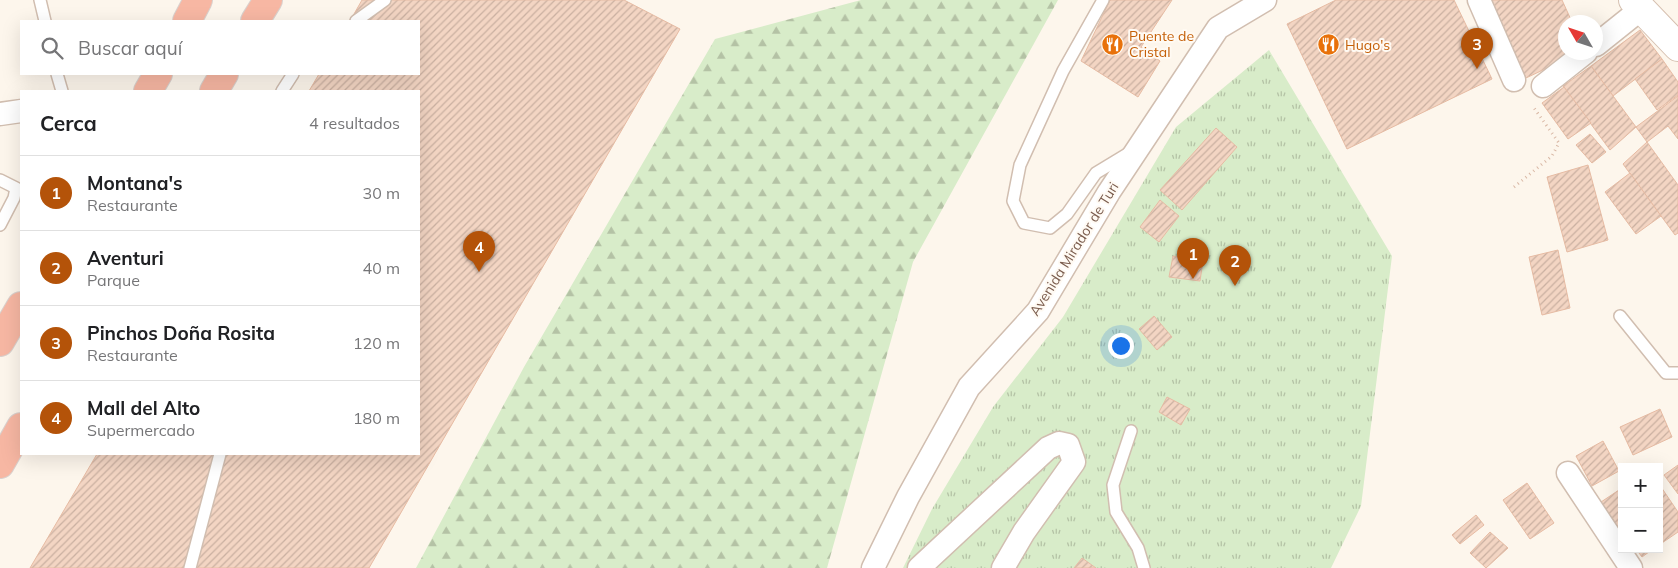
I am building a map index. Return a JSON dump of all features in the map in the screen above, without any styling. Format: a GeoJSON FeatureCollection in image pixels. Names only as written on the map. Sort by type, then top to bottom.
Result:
{"type":"FeatureCollection","features":[{"type":"Feature","properties":{"kind":"highway"},"geometry":{"type":"LineString","coordinates":[[188,20],[198,0]]}},
{"type":"Feature","properties":{"kind":"highway"},"geometry":{"type":"LineString","coordinates":[[256,20],[268,0]]}},
{"type":"Feature","properties":{"kind":"highway"},"geometry":{"type":"LineString","coordinates":[[215,90],[223,75]]}},
{"type":"Feature","properties":{"kind":"highway"},"geometry":{"type":"LineString","coordinates":[[0,342],[20,308]]}},
{"type":"Feature","properties":{"kind":"highway"},"geometry":{"type":"LineString","coordinates":[[0,464],[20,429]]}},
{"type":"Feature","properties":{"kind":"main road"},"geometry":{"type":"LineString","coordinates":[[1637,5],[1678,47]]}},
{"type":"Feature","properties":{"kind":"street","name":"Avenida Mirador de Turi"},"geometry":{"type":"LineString","coordinates":[[873,568],[968,387],[1038,311],[1139,147],[1218,28],[1266,0]]}},
{"type":"Feature","properties":{"kind":"street"},"geometry":{"type":"LineString","coordinates":[[1479,0],[1514,80]]}},
{"type":"Feature","properties":{"kind":"street"},"geometry":{"type":"LineString","coordinates":[[1603,38],[1637,5]]}},
{"type":"Feature","properties":{"kind":"street"},"geometry":{"type":"LineString","coordinates":[[1543,86],[1576,60]]}},
{"type":"Feature","properties":{"kind":"street"},"geometry":{"type":"LineString","coordinates":[[0,114],[20,111]]}},
{"type":"Feature","properties":{"kind":"street"},"geometry":{"type":"LineString","coordinates":[[918,568],[1048,448],[1059,443],[1068,445],[1074,462],[1024,532],[1003,568]]}},
{"type":"Feature","properties":{"kind":"street"},"geometry":{"type":"LineString","coordinates":[[1568,474],[1632,568]]}},
{"type":"Feature","properties":{"kind":"lane"},"geometry":{"type":"LineString","coordinates":[[40,0],[45,20]]}},
{"type":"Feature","properties":{"kind":"lane"},"geometry":{"type":"LineString","coordinates":[[357,20],[385,0]]}},
{"type":"Feature","properties":{"kind":"lane"},"geometry":{"type":"LineString","coordinates":[[1103,0],[1063,71],[1020,165],[1013,201],[1024,222],[1050,228],[1067,214],[1096,173],[1139,147]]}},
{"type":"Feature","properties":{"kind":"lane"},"geometry":{"type":"LineString","coordinates":[[57,75],[62,90]]}},
{"type":"Feature","properties":{"kind":"lane"},"geometry":{"type":"LineString","coordinates":[[283,90],[292,75]]}},
{"type":"Feature","properties":{"kind":"lane"},"geometry":{"type":"LineString","coordinates":[[0,180],[16,188],[14,198],[0,225]]}},
{"type":"Feature","properties":{"kind":"lane"},"geometry":{"type":"LineString","coordinates":[[1620,316],[1666,373],[1678,373]]}},
{"type":"Feature","properties":{"kind":"lane"},"geometry":{"type":"LineString","coordinates":[[1131,431],[1113,485],[1116,512],[1138,548],[1144,568]]}},
{"type":"Feature","properties":{"kind":"lane"},"geometry":{"type":"LineString","coordinates":[[190,568],[220,455]]}},
{"type":"Feature","properties":{"kind":"path"},"geometry":{"type":"LineString","coordinates":[[1514,80],[1552,132],[1558,144],[1552,156],[1514,187]]}},
{"type":"Feature","properties":{"kind":"green space"},"geometry":{"type":"Polygon","coordinates":[[[861,0],[1058,0],[913,262],[827,568],[416,568],[524,367],[715,39],[861,0]]]}},
{"type":"Feature","properties":{"kind":"green space"},"geometry":{"type":"Polygon","coordinates":[[[1269,50],[1392,256],[1361,506],[1331,568],[903,568],[932,509],[993,407],[1063,317],[1176,127],[1269,50]]]}},
{"type":"Feature","properties":{"kind":"building"},"geometry":{"type":"Polygon","coordinates":[[[362,0],[624,0],[680,29],[369,568],[30,568],[96,455],[420,455],[420,90],[310,90],[318,75],[420,75],[420,20],[351,20],[362,0]]]}},
{"type":"Feature","properties":{"kind":"building"},"geometry":{"type":"Polygon","coordinates":[[[1110,0],[1172,0],[1141,47],[1160,61],[1138,97],[1081,61],[1110,0]]]}},
{"type":"Feature","properties":{"kind":"building"},"geometry":{"type":"Polygon","coordinates":[[[1336,0],[1454,0],[1492,79],[1347,149],[1287,24],[1336,0]]]}},
{"type":"Feature","properties":{"kind":"building"},"geometry":{"type":"Polygon","coordinates":[[[1490,0],[1562,0],[1569,15],[1558,15],[1558,60],[1564,60],[1526,78],[1490,0]]]}},
{"type":"Feature","properties":{"kind":"building"},"geometry":{"type":"Polygon","coordinates":[[[1640,30],[1662,59],[1613,96],[1591,66],[1599,60],[1603,60],[1603,57],[1640,30]]]}},
{"type":"Feature","properties":{"kind":"building"},"geometry":{"type":"Polygon","coordinates":[[[1662,59],[1678,82],[1678,95],[1657,110],[1635,79],[1662,59]]]}},
{"type":"Feature","properties":{"kind":"building"},"geometry":{"type":"Polygon","coordinates":[[[1591,66],[1636,127],[1610,150],[1563,86],[1591,66]]]}},
{"type":"Feature","properties":{"kind":"building"},"geometry":{"type":"Polygon","coordinates":[[[1564,87],[1591,123],[1568,139],[1542,103],[1564,87]]]}},
{"type":"Feature","properties":{"kind":"building"},"geometry":{"type":"Polygon","coordinates":[[[1678,96],[1678,139],[1668,126],[1647,142],[1636,127],[1678,96]]]}},
{"type":"Feature","properties":{"kind":"building"},"geometry":{"type":"Polygon","coordinates":[[[1216,128],[1237,147],[1182,210],[1160,190],[1216,128]]]}},
{"type":"Feature","properties":{"kind":"building"},"geometry":{"type":"Polygon","coordinates":[[[1590,134],[1606,152],[1592,163],[1576,145],[1590,134]]]}},
{"type":"Feature","properties":{"kind":"building"},"geometry":{"type":"Polygon","coordinates":[[[1647,142],[1678,185],[1678,233],[1675,235],[1623,164],[1647,142]]]}},
{"type":"Feature","properties":{"kind":"building"},"geometry":{"type":"Polygon","coordinates":[[[1588,165],[1608,240],[1567,252],[1547,177],[1588,165]]]}},
{"type":"Feature","properties":{"kind":"building"},"geometry":{"type":"Polygon","coordinates":[[[1630,173],[1661,216],[1636,234],[1605,192],[1630,173]]]}},
{"type":"Feature","properties":{"kind":"building"},"geometry":{"type":"Polygon","coordinates":[[[1160,200],[1179,216],[1159,242],[1140,227],[1160,200]]]}},
{"type":"Feature","properties":{"kind":"building"},"geometry":{"type":"Polygon","coordinates":[[[1558,250],[1570,308],[1542,315],[1529,257],[1558,250]]]}},
{"type":"Feature","properties":{"kind":"building"},"geometry":{"type":"Polygon","coordinates":[[[1173,256],[1203,261],[1200,281],[1169,277],[1173,256]]]}},
{"type":"Feature","properties":{"kind":"building"},"geometry":{"type":"Polygon","coordinates":[[[1154,316],[1172,337],[1157,350],[1139,329],[1154,316]]]}},
{"type":"Feature","properties":{"kind":"building"},"geometry":{"type":"Polygon","coordinates":[[[1167,397],[1190,409],[1181,425],[1159,412],[1167,397]]]}},
{"type":"Feature","properties":{"kind":"building"},"geometry":{"type":"Polygon","coordinates":[[[1660,409],[1672,437],[1633,455],[1620,427],[1660,409]]]}},
{"type":"Feature","properties":{"kind":"building"},"geometry":{"type":"Polygon","coordinates":[[[1603,441],[1618,472],[1592,486],[1576,456],[1603,441]]]}},
{"type":"Feature","properties":{"kind":"building"},"geometry":{"type":"Polygon","coordinates":[[[1678,465],[1678,494],[1664,475],[1678,465]]]}},
{"type":"Feature","properties":{"kind":"building"},"geometry":{"type":"Polygon","coordinates":[[[1527,483],[1554,523],[1530,539],[1503,500],[1527,483]]]}},
{"type":"Feature","properties":{"kind":"building"},"geometry":{"type":"Polygon","coordinates":[[[1663,490],[1678,512],[1678,532],[1663,542],[1663,490]]]}},
{"type":"Feature","properties":{"kind":"building"},"geometry":{"type":"Polygon","coordinates":[[[1618,491],[1618,527],[1601,502],[1618,491]]]}},
{"type":"Feature","properties":{"kind":"building"},"geometry":{"type":"Polygon","coordinates":[[[1476,515],[1484,525],[1460,544],[1452,535],[1476,515]]]}},
{"type":"Feature","properties":{"kind":"building"},"geometry":{"type":"Polygon","coordinates":[[[1490,532],[1508,548],[1486,568],[1470,553],[1490,532]]]}},
{"type":"Feature","properties":{"kind":"building"},"geometry":{"type":"Polygon","coordinates":[[[1639,553],[1648,553],[1642,557],[1639,553]]]}},
{"type":"Feature","properties":{"kind":"building"},"geometry":{"type":"Polygon","coordinates":[[[1082,558],[1096,568],[1074,568],[1082,558]]]}},
{"type":"Feature","properties":{"kind":"place","name":"Puente de Cristal"},"geometry":{"type":"Point","coordinates":[1113,44]}},
{"type":"Feature","properties":{"kind":"place","name":"Hugo's"},"geometry":{"type":"Point","coordinates":[1329,45]}},
{"type":"Feature","properties":{"kind":"place","name":"Pinchos Doña Rosita"},"geometry":{"type":"Point","coordinates":[1477,69]}},
{"type":"Feature","properties":{"kind":"place","name":"Mall del Alto"},"geometry":{"type":"Point","coordinates":[479,272]}},
{"type":"Feature","properties":{"kind":"place","name":"Montana's"},"geometry":{"type":"Point","coordinates":[1193,279]}},
{"type":"Feature","properties":{"kind":"place","name":"Aventuri"},"geometry":{"type":"Point","coordinates":[1235,286]}}]}
